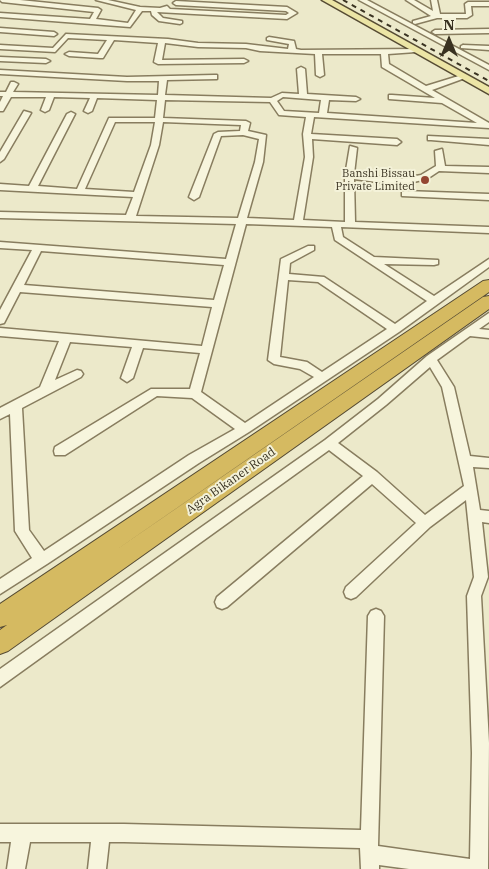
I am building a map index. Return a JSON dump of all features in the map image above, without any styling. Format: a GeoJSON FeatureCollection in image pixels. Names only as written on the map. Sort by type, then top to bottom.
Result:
{"type":"FeatureCollection","features":[{"type":"Feature","properties":{"kind":"highway"},"geometry":{"type":"LineString","coordinates":[[460,322],[489,285]]}},
{"type":"Feature","properties":{"kind":"highway"},"geometry":{"type":"LineString","coordinates":[[0,617],[489,302]]}},
{"type":"Feature","properties":{"kind":"highway","name":"Agra Bikaner Road"},"geometry":{"type":"LineString","coordinates":[[0,643],[460,322]]}},
{"type":"Feature","properties":{"kind":"main road"},"geometry":{"type":"LineString","coordinates":[[326,0],[489,91]]}},
{"type":"Feature","properties":{"kind":"street"},"geometry":{"type":"LineString","coordinates":[[2,0],[98,10],[92,21]]}},
{"type":"Feature","properties":{"kind":"street"},"geometry":{"type":"LineString","coordinates":[[99,0],[140,9],[157,10],[287,17],[294,13],[286,9],[179,2],[157,10],[154,14],[161,20],[180,22]]}},
{"type":"Feature","properties":{"kind":"street"},"geometry":{"type":"LineString","coordinates":[[124,6],[131,0]]}},
{"type":"Feature","properties":{"kind":"street"},"geometry":{"type":"LineString","coordinates":[[362,0],[489,68]]}},
{"type":"Feature","properties":{"kind":"street"},"geometry":{"type":"LineString","coordinates":[[375,0],[489,61]]}},
{"type":"Feature","properties":{"kind":"street"},"geometry":{"type":"LineString","coordinates":[[409,0],[437,16]]}},
{"type":"Feature","properties":{"kind":"street"},"geometry":{"type":"LineString","coordinates":[[434,0],[437,16]]}},
{"type":"Feature","properties":{"kind":"street"},"geometry":{"type":"LineString","coordinates":[[415,22],[437,16],[467,16],[470,15],[468,4],[489,4]]}},
{"type":"Feature","properties":{"kind":"street"},"geometry":{"type":"LineString","coordinates":[[122,39],[140,9]]}},
{"type":"Feature","properties":{"kind":"street"},"geometry":{"type":"LineString","coordinates":[[0,15],[130,24]]}},
{"type":"Feature","properties":{"kind":"street"},"geometry":{"type":"LineString","coordinates":[[0,30],[54,34]]}},
{"type":"Feature","properties":{"kind":"street"},"geometry":{"type":"LineString","coordinates":[[434,32],[489,31]]}},
{"type":"Feature","properties":{"kind":"street"},"geometry":{"type":"LineString","coordinates":[[2,47],[56,50],[66,36],[190,44],[241,45],[337,55],[416,50]]}},
{"type":"Feature","properties":{"kind":"street"},"geometry":{"type":"LineString","coordinates":[[92,71],[112,38]]}},
{"type":"Feature","properties":{"kind":"street"},"geometry":{"type":"LineString","coordinates":[[2,47],[10,39]]}},
{"type":"Feature","properties":{"kind":"street"},"geometry":{"type":"LineString","coordinates":[[269,39],[292,42],[292,51]]}},
{"type":"Feature","properties":{"kind":"street"},"geometry":{"type":"LineString","coordinates":[[29,48],[35,40]]}},
{"type":"Feature","properties":{"kind":"street"},"geometry":{"type":"LineString","coordinates":[[162,41],[158,62],[244,61]]}},
{"type":"Feature","properties":{"kind":"street"},"geometry":{"type":"LineString","coordinates":[[188,61],[190,44]]}},
{"type":"Feature","properties":{"kind":"street"},"geometry":{"type":"LineString","coordinates":[[463,47],[489,48]]}},
{"type":"Feature","properties":{"kind":"street"},"geometry":{"type":"LineString","coordinates":[[318,52],[320,75]]}},
{"type":"Feature","properties":{"kind":"street"},"geometry":{"type":"LineString","coordinates":[[384,52],[385,65],[489,126]]}},
{"type":"Feature","properties":{"kind":"street"},"geometry":{"type":"LineString","coordinates":[[69,54],[100,56]]}},
{"type":"Feature","properties":{"kind":"street"},"geometry":{"type":"LineString","coordinates":[[0,59],[46,61]]}},
{"type":"Feature","properties":{"kind":"street"},"geometry":{"type":"LineString","coordinates":[[300,69],[303,96]]}},
{"type":"Feature","properties":{"kind":"street"},"geometry":{"type":"LineString","coordinates":[[0,72],[92,71],[163,78],[214,77]]}},
{"type":"Feature","properties":{"kind":"street"},"geometry":{"type":"LineString","coordinates":[[426,89],[462,76]]}},
{"type":"Feature","properties":{"kind":"street"},"geometry":{"type":"LineString","coordinates":[[130,218],[154,145],[160,120],[163,78]]}},
{"type":"Feature","properties":{"kind":"street"},"geometry":{"type":"LineString","coordinates":[[408,98],[409,78]]}},
{"type":"Feature","properties":{"kind":"street"},"geometry":{"type":"LineString","coordinates":[[0,109],[4,94],[14,84]]}},
{"type":"Feature","properties":{"kind":"street"},"geometry":{"type":"LineString","coordinates":[[4,94],[272,100],[282,95],[356,99]]}},
{"type":"Feature","properties":{"kind":"street"},"geometry":{"type":"LineString","coordinates":[[45,110],[52,94]]}},
{"type":"Feature","properties":{"kind":"street"},"geometry":{"type":"LineString","coordinates":[[88,111],[94,97]]}},
{"type":"Feature","properties":{"kind":"street"},"geometry":{"type":"LineString","coordinates":[[392,97],[444,101]]}},
{"type":"Feature","properties":{"kind":"street"},"geometry":{"type":"LineString","coordinates":[[323,116],[325,98]]}},
{"type":"Feature","properties":{"kind":"street"},"geometry":{"type":"LineString","coordinates":[[272,100],[282,113],[489,126]]}},
{"type":"Feature","properties":{"kind":"street"},"geometry":{"type":"LineString","coordinates":[[0,159],[27,113]]}},
{"type":"Feature","properties":{"kind":"street"},"geometry":{"type":"LineString","coordinates":[[32,189],[71,114]]}},
{"type":"Feature","properties":{"kind":"street"},"geometry":{"type":"LineString","coordinates":[[298,224],[309,157],[308,136],[310,116]]}},
{"type":"Feature","properties":{"kind":"street"},"geometry":{"type":"LineString","coordinates":[[80,191],[112,120],[246,123],[243,133]]}},
{"type":"Feature","properties":{"kind":"street"},"geometry":{"type":"LineString","coordinates":[[194,197],[218,134],[243,133],[263,137],[259,162],[218,304],[195,394]]}},
{"type":"Feature","properties":{"kind":"street"},"geometry":{"type":"LineString","coordinates":[[308,136],[397,142]]}},
{"type":"Feature","properties":{"kind":"street"},"geometry":{"type":"LineString","coordinates":[[431,138],[489,142]]}},
{"type":"Feature","properties":{"kind":"street"},"geometry":{"type":"LineString","coordinates":[[350,226],[350,176],[353,148]]}},
{"type":"Feature","properties":{"kind":"street"},"geometry":{"type":"LineString","coordinates":[[439,151],[441,168]]}},
{"type":"Feature","properties":{"kind":"street"},"geometry":{"type":"LineString","coordinates":[[350,176],[400,182],[424,177],[437,168],[489,170]]}},
{"type":"Feature","properties":{"kind":"street"},"geometry":{"type":"LineString","coordinates":[[0,187],[138,195]]}},
{"type":"Feature","properties":{"kind":"street"},"geometry":{"type":"LineString","coordinates":[[406,194],[489,197]]}},
{"type":"Feature","properties":{"kind":"street"},"geometry":{"type":"LineString","coordinates":[[0,215],[489,230]]}},
{"type":"Feature","properties":{"kind":"street"},"geometry":{"type":"LineString","coordinates":[[336,225],[338,238],[434,301]]}},
{"type":"Feature","properties":{"kind":"street"},"geometry":{"type":"LineString","coordinates":[[0,245],[230,262]]}},
{"type":"Feature","properties":{"kind":"street"},"geometry":{"type":"LineString","coordinates":[[0,320],[38,248]]}},
{"type":"Feature","properties":{"kind":"street"},"geometry":{"type":"LineString","coordinates":[[311,248],[286,261],[274,360],[303,365],[322,377]]}},
{"type":"Feature","properties":{"kind":"street"},"geometry":{"type":"LineString","coordinates":[[370,260],[434,262]]}},
{"type":"Feature","properties":{"kind":"street"},"geometry":{"type":"LineString","coordinates":[[0,587],[322,377],[489,262]]}},
{"type":"Feature","properties":{"kind":"street"},"geometry":{"type":"LineString","coordinates":[[284,277],[320,279],[395,328]]}},
{"type":"Feature","properties":{"kind":"street"},"geometry":{"type":"LineString","coordinates":[[17,288],[218,304]]}},
{"type":"Feature","properties":{"kind":"street"},"geometry":{"type":"LineString","coordinates":[[0,679],[329,443],[382,402],[431,359],[460,322],[489,317]]}},
{"type":"Feature","properties":{"kind":"street"},"geometry":{"type":"LineString","coordinates":[[460,322],[489,334]]}},
{"type":"Feature","properties":{"kind":"street"},"geometry":{"type":"LineString","coordinates":[[0,332],[206,350]]}},
{"type":"Feature","properties":{"kind":"street"},"geometry":{"type":"LineString","coordinates":[[45,390],[66,337]]}},
{"type":"Feature","properties":{"kind":"street"},"geometry":{"type":"LineString","coordinates":[[127,378],[139,343]]}},
{"type":"Feature","properties":{"kind":"street"},"geometry":{"type":"LineString","coordinates":[[431,359],[448,387],[471,488],[482,516],[482,577],[484,585],[474,596],[483,658],[485,753],[479,869]]}},
{"type":"Feature","properties":{"kind":"street"},"geometry":{"type":"LineString","coordinates":[[0,414],[77,374]]}},
{"type":"Feature","properties":{"kind":"street"},"geometry":{"type":"LineString","coordinates":[[60,451],[154,392],[195,394],[245,428]]}},
{"type":"Feature","properties":{"kind":"street"},"geometry":{"type":"LineString","coordinates":[[16,406],[22,531],[42,560]]}},
{"type":"Feature","properties":{"kind":"street"},"geometry":{"type":"LineString","coordinates":[[329,443],[372,476],[426,523]]}},
{"type":"Feature","properties":{"kind":"street"},"geometry":{"type":"LineString","coordinates":[[465,461],[489,463]]}},
{"type":"Feature","properties":{"kind":"street"},"geometry":{"type":"LineString","coordinates":[[222,602],[372,476]]}},
{"type":"Feature","properties":{"kind":"street"},"geometry":{"type":"LineString","coordinates":[[350,592],[426,523],[471,488]]}},
{"type":"Feature","properties":{"kind":"street"},"geometry":{"type":"LineString","coordinates":[[370,854],[376,616]]}},
{"type":"Feature","properties":{"kind":"street"},"geometry":{"type":"LineString","coordinates":[[0,833],[101,833],[370,854],[474,869]]}},
{"type":"Feature","properties":{"kind":"street"},"geometry":{"type":"LineString","coordinates":[[16,869],[22,833]]}},
{"type":"Feature","properties":{"kind":"street"},"geometry":{"type":"LineString","coordinates":[[97,869],[101,833]]}},
{"type":"Feature","properties":{"kind":"railway"},"geometry":{"type":"LineString","coordinates":[[343,0],[489,81]]}},
{"type":"Feature","properties":{"kind":"place","name":"Banshi Bissau Private Limited"},"geometry":{"type":"Point","coordinates":[425,180]}}]}
